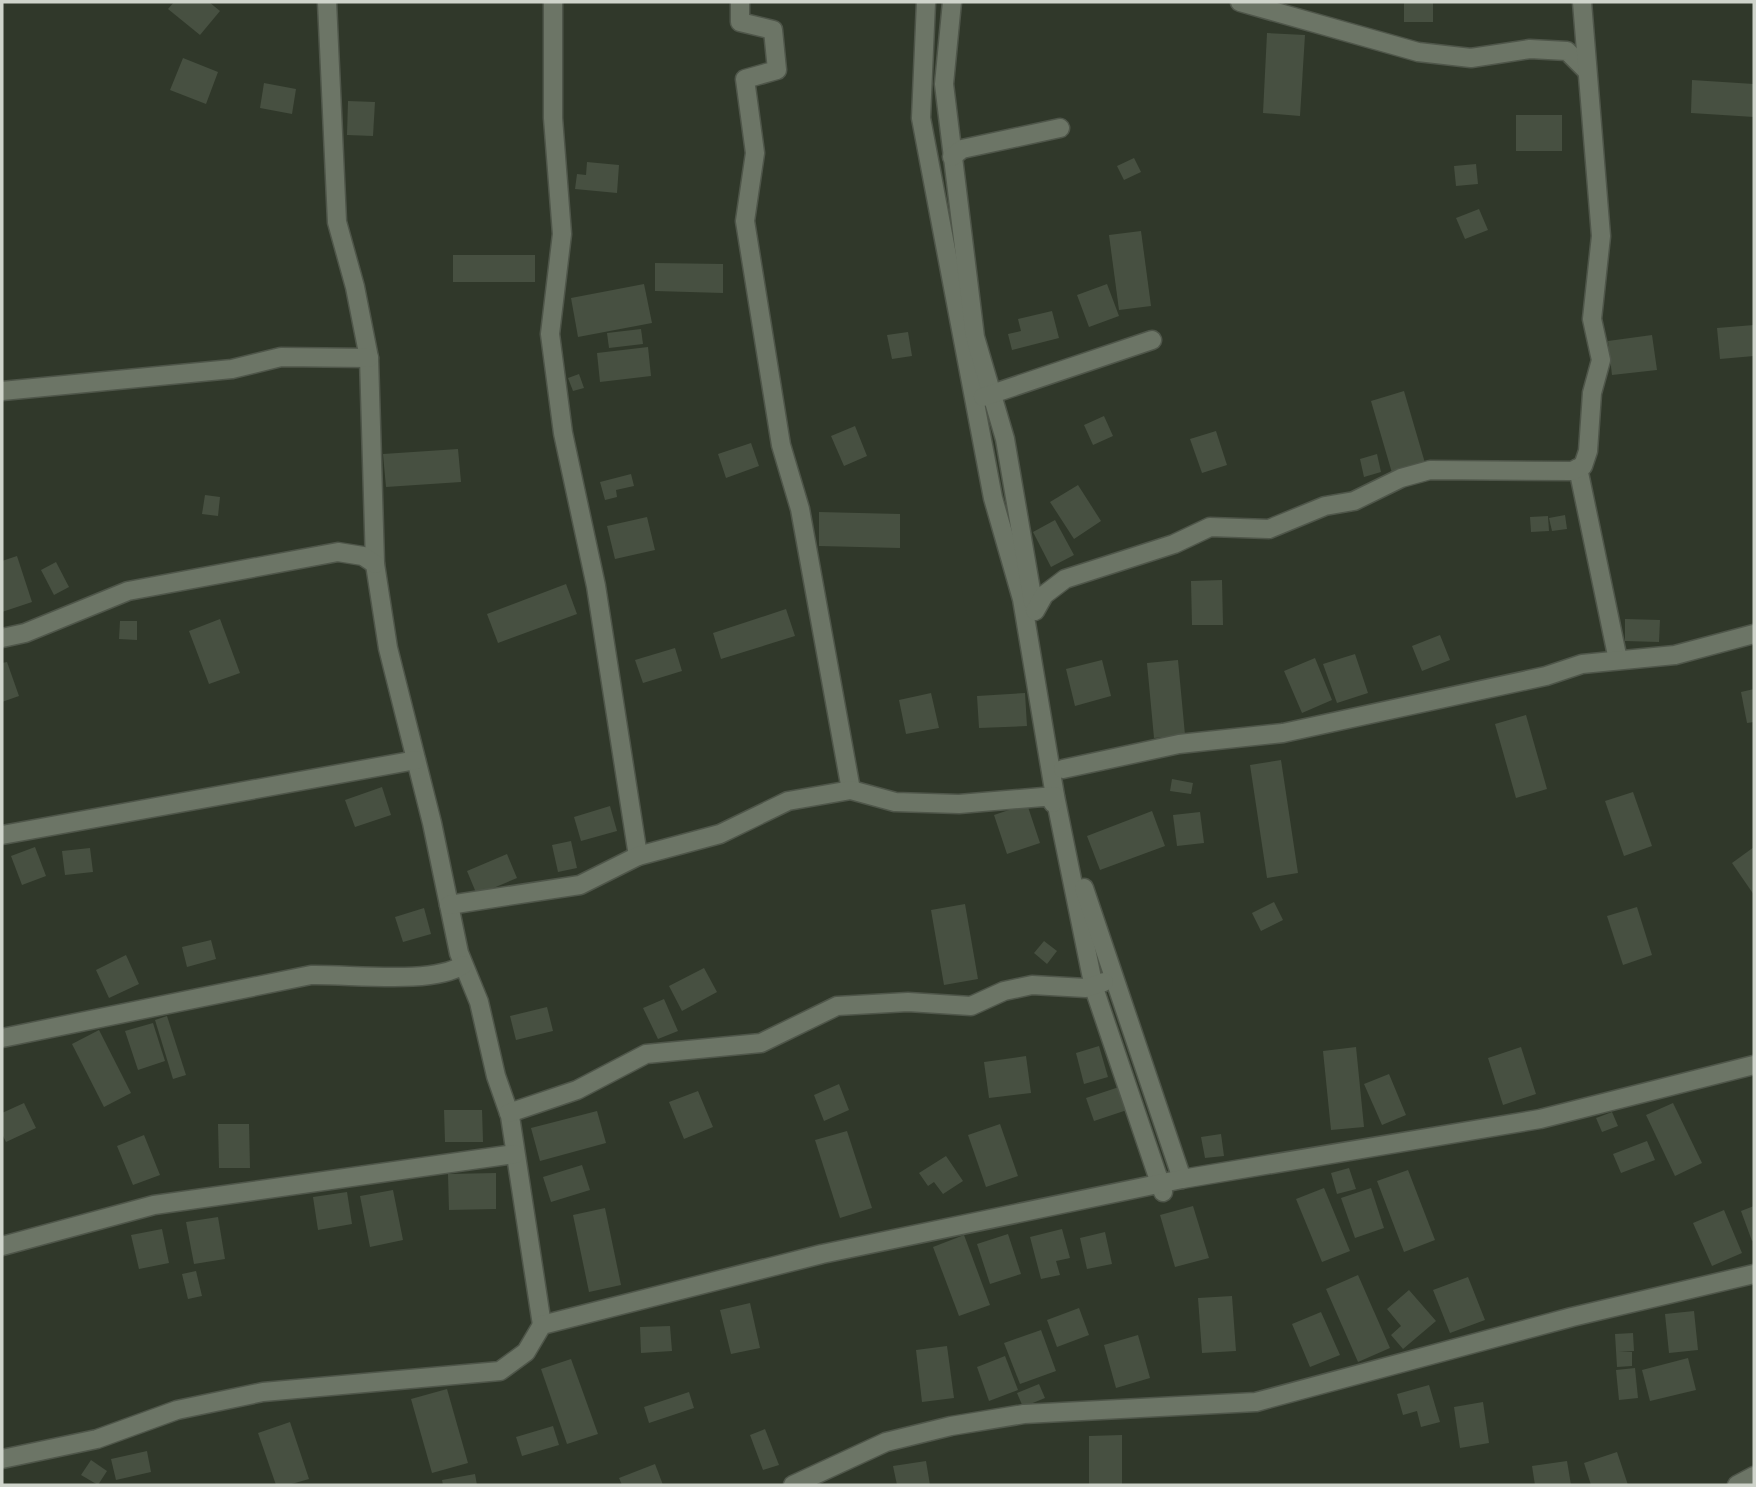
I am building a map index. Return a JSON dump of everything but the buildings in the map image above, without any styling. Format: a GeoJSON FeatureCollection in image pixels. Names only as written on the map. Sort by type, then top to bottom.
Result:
{"type":"FeatureCollection","features":[{"type":"Feature","properties":{"kind":"street"},"geometry":{"type":"LineString","coordinates":[[2,1459],[97,1439],[177,1410],[263,1392],[499,1371],[526,1352],[542,1325],[509,1113],[496,1076],[478,1002],[463,965],[388,648],[375,564],[369,358],[355,287],[337,222],[327,2]]}},
{"type":"Feature","properties":{"kind":"street"},"geometry":{"type":"LineString","coordinates":[[553,2],[554,118],[562,234],[550,334],[563,433],[596,586],[638,856]]}},
{"type":"Feature","properties":{"kind":"street"},"geometry":{"type":"LineString","coordinates":[[740,2],[740,22],[773,30],[778,70],[745,79],[755,153],[746,221],[781,445],[800,509],[851,790]]}},
{"type":"Feature","properties":{"kind":"street"},"geometry":{"type":"LineString","coordinates":[[926,2],[921,118],[993,498],[1022,599],[1057,804],[1094,988],[1164,1196]]}},
{"type":"Feature","properties":{"kind":"street"},"geometry":{"type":"LineString","coordinates":[[952,2],[944,84],[975,337],[1005,439],[1063,769],[1057,804],[1182,1179]]}},
{"type":"Feature","properties":{"kind":"street"},"geometry":{"type":"LineString","coordinates":[[1240,2],[1418,52],[1471,58],[1530,49],[1567,51],[1586,70]]}},
{"type":"Feature","properties":{"kind":"street"},"geometry":{"type":"LineString","coordinates":[[1035,611],[1044,595],[1065,579],[1174,544],[1210,527],[1269,529],[1325,506],[1354,501],[1401,478],[1430,470],[1548,471],[1583,466],[1588,451],[1592,393],[1601,360],[1592,319],[1601,236],[1581,2]]}},
{"type":"Feature","properties":{"kind":"street"},"geometry":{"type":"LineString","coordinates":[[952,158],[962,149],[1060,128]]}},
{"type":"Feature","properties":{"kind":"street"},"geometry":{"type":"LineString","coordinates":[[974,400],[1152,340]]}},
{"type":"Feature","properties":{"kind":"street"},"geometry":{"type":"LineString","coordinates":[[2,391],[232,369],[281,357],[369,358]]}},
{"type":"Feature","properties":{"kind":"street"},"geometry":{"type":"LineString","coordinates":[[1578,468],[1618,660]]}},
{"type":"Feature","properties":{"kind":"street"},"geometry":{"type":"LineString","coordinates":[[2,638],[25,633],[128,591],[338,552],[363,556],[375,564]]}},
{"type":"Feature","properties":{"kind":"street"},"geometry":{"type":"LineString","coordinates":[[1063,769],[1179,744],[1295,731],[1546,676],[1582,664],[1675,655],[1754,634]]}},
{"type":"Feature","properties":{"kind":"street"},"geometry":{"type":"LineString","coordinates":[[2,835],[416,760]]}},
{"type":"Feature","properties":{"kind":"street"},"geometry":{"type":"LineString","coordinates":[[449,905],[580,885],[638,856],[720,834],[788,801],[851,790],[895,802],[1057,804]]}},
{"type":"Feature","properties":{"kind":"street"},"geometry":{"type":"LineString","coordinates":[[2,1038],[311,975],[357,974],[393,977],[450,973],[463,965]]}},
{"type":"Feature","properties":{"kind":"street"},"geometry":{"type":"LineString","coordinates":[[509,1113],[577,1090],[646,1054],[761,1043],[837,1006],[908,1002],[971,1006],[1004,991],[1032,985],[1086,988],[1114,978]]}},
{"type":"Feature","properties":{"kind":"street"},"geometry":{"type":"LineString","coordinates":[[542,1325],[822,1254],[1182,1179],[1540,1119],[1754,1065]]}},
{"type":"Feature","properties":{"kind":"street"},"geometry":{"type":"LineString","coordinates":[[2,1246],[154,1205],[515,1154]]}},
{"type":"Feature","properties":{"kind":"street"},"geometry":{"type":"LineString","coordinates":[[793,1485],[886,1442],[951,1426],[1024,1414],[1256,1402],[1572,1317],[1754,1274]]}},
{"type":"Feature","properties":{"kind":"street"},"geometry":{"type":"LineString","coordinates":[[1737,1485],[1754,1476]]}}]}
